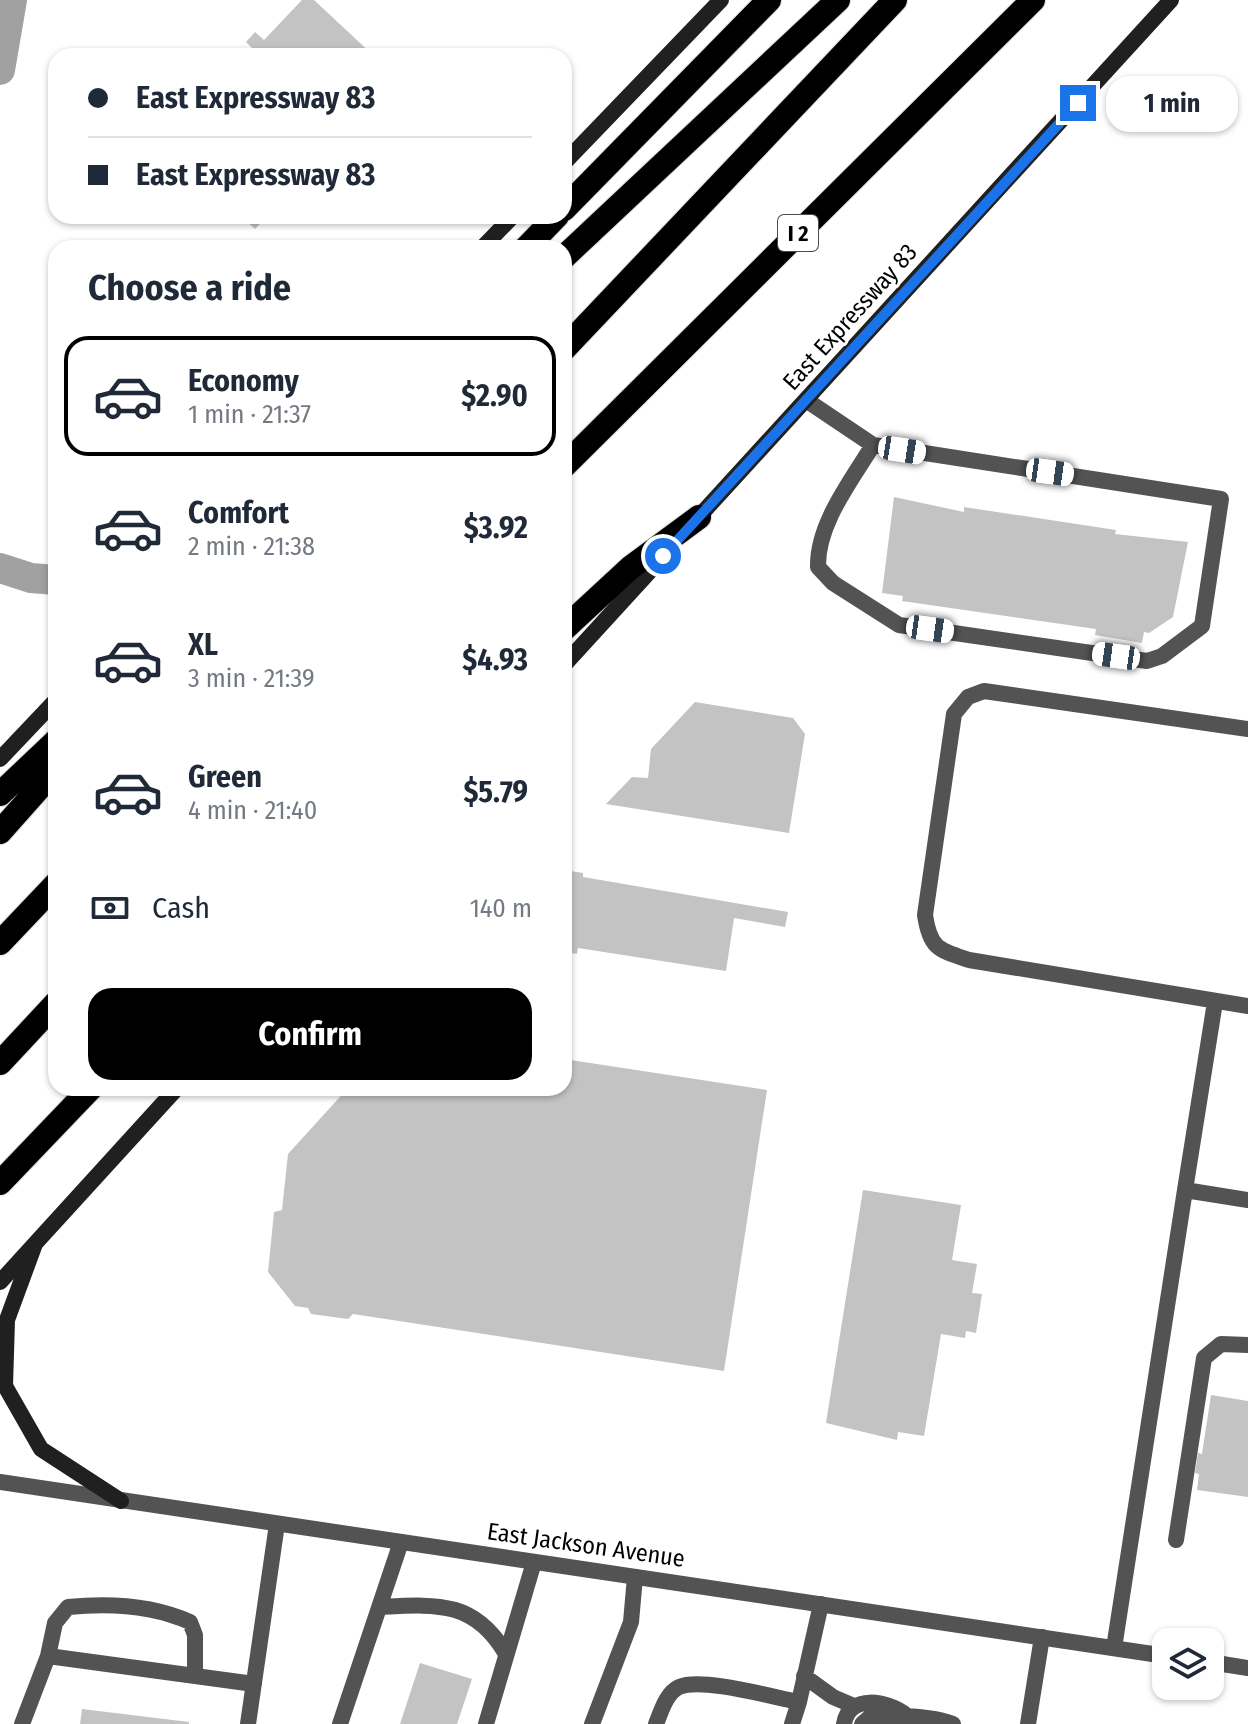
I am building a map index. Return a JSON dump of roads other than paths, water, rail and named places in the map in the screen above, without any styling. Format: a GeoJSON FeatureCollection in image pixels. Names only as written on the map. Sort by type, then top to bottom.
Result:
{"type":"FeatureCollection","features":[{"type":"Feature","properties":{"kind":"highway"},"geometry":{"type":"LineString","coordinates":[[572,201],[769,0]]}},
{"type":"Feature","properties":{"kind":"highway"},"geometry":{"type":"LineString","coordinates":[[572,249],[838,0]]}},
{"type":"Feature","properties":{"kind":"highway"},"geometry":{"type":"LineString","coordinates":[[572,341],[895,0]]}},
{"type":"Feature","properties":{"kind":"highway","name":"I 2"},"geometry":{"type":"LineString","coordinates":[[572,458],[1033,0]]}},
{"type":"Feature","properties":{"kind":"highway"},"geometry":{"type":"LineString","coordinates":[[534,240],[549,224]]}},
{"type":"Feature","properties":{"kind":"highway"},"geometry":{"type":"LineString","coordinates":[[572,622],[630,568],[699,517]]}},
{"type":"Feature","properties":{"kind":"highway"},"geometry":{"type":"LineString","coordinates":[[0,794],[48,749]]}},
{"type":"Feature","properties":{"kind":"highway"},"geometry":{"type":"LineString","coordinates":[[0,832],[48,778]]}},
{"type":"Feature","properties":{"kind":"highway"},"geometry":{"type":"LineString","coordinates":[[0,943],[48,892]]}},
{"type":"Feature","properties":{"kind":"highway"},"geometry":{"type":"LineString","coordinates":[[0,1063],[48,1012]]}},
{"type":"Feature","properties":{"kind":"highway"},"geometry":{"type":"LineString","coordinates":[[0,1183],[83,1096]]}},
{"type":"Feature","properties":{"kind":"main road"},"geometry":{"type":"LineString","coordinates":[[572,155],[721,0]]}},
{"type":"Feature","properties":{"kind":"main road","name":"East Expressway 83"},"geometry":{"type":"LineString","coordinates":[[572,656],[1171,0]]}},
{"type":"Feature","properties":{"kind":"main road"},"geometry":{"type":"LineString","coordinates":[[490,240],[505,224]]}},
{"type":"Feature","properties":{"kind":"main road"},"geometry":{"type":"LineString","coordinates":[[0,759],[48,708]]}},
{"type":"Feature","properties":{"kind":"main road"},"geometry":{"type":"LineString","coordinates":[[0,1282],[170,1096]]}},
{"type":"Feature","properties":{"kind":"main road"},"geometry":{"type":"LineString","coordinates":[[35,1244],[7,1320],[5,1386],[41,1449],[121,1501]]}},
{"type":"Feature","properties":{"kind":"street"},"geometry":{"type":"LineString","coordinates":[[806,400],[873,445],[1221,499],[1202,626],[1162,656],[1147,661],[899,625],[833,583],[818,567],[817,550],[829,521],[873,445]]}},
{"type":"Feature","properties":{"kind":"street"},"geometry":{"type":"LineString","coordinates":[[1248,729],[984,691],[968,697],[954,714],[925,915],[928,937],[940,950],[969,960],[1248,1006]]}},
{"type":"Feature","properties":{"kind":"street"},"geometry":{"type":"LineString","coordinates":[[1114,1648],[1215,1002]]}},
{"type":"Feature","properties":{"kind":"street"},"geometry":{"type":"LineString","coordinates":[[1185,1190],[1248,1200]]}},
{"type":"Feature","properties":{"kind":"street"},"geometry":{"type":"LineString","coordinates":[[1176,1540],[1204,1358],[1221,1344],[1248,1345]]}},
{"type":"Feature","properties":{"kind":"street","name":"East Jackson Avenue"},"geometry":{"type":"LineString","coordinates":[[0,1482],[1152,1654]]}},
{"type":"Feature","properties":{"kind":"street"},"geometry":{"type":"LineString","coordinates":[[248,1724],[277,1524]]}},
{"type":"Feature","properties":{"kind":"street"},"geometry":{"type":"LineString","coordinates":[[340,1724],[401,1542]]}},
{"type":"Feature","properties":{"kind":"street"},"geometry":{"type":"LineString","coordinates":[[486,1724],[534,1562]]}},
{"type":"Feature","properties":{"kind":"street"},"geometry":{"type":"LineString","coordinates":[[592,1724],[631,1622],[635,1577]]}},
{"type":"Feature","properties":{"kind":"street"},"geometry":{"type":"LineString","coordinates":[[22,1724],[48,1656],[55,1623],[68,1607],[101,1604],[140,1608],[190,1622],[195,1635],[195,1676]]}},
{"type":"Feature","properties":{"kind":"street"},"geometry":{"type":"LineString","coordinates":[[792,1724],[821,1604]]}},
{"type":"Feature","properties":{"kind":"street"},"geometry":{"type":"LineString","coordinates":[[381,1607],[435,1606],[477,1617],[493,1632],[506,1654]]}},
{"type":"Feature","properties":{"kind":"street"},"geometry":{"type":"LineString","coordinates":[[1028,1724],[1042,1637]]}},
{"type":"Feature","properties":{"kind":"street"},"geometry":{"type":"LineString","coordinates":[[48,1656],[254,1684]]}},
{"type":"Feature","properties":{"kind":"street"},"geometry":{"type":"LineString","coordinates":[[1224,1664],[1248,1668]]}},
{"type":"Feature","properties":{"kind":"street"},"geometry":{"type":"LineString","coordinates":[[804,1676],[833,1697],[854,1706]]}},
{"type":"Feature","properties":{"kind":"street"},"geometry":{"type":"LineString","coordinates":[[656,1724],[665,1701],[678,1687],[699,1684],[799,1702]]}},
{"type":"Feature","properties":{"kind":"street"},"geometry":{"type":"LineString","coordinates":[[844,1724],[846,1715],[854,1706],[865,1702],[895,1706],[906,1715]]}},
{"type":"Feature","properties":{"kind":"street"},"geometry":{"type":"LineString","coordinates":[[862,1724],[870,1717],[892,1719],[906,1715],[953,1724]]}},
{"type":"Feature","properties":{"kind":"waterway"},"geometry":{"type":"LineString","coordinates":[[0,70],[12,0]]}},
{"type":"Feature","properties":{"kind":"waterway"},"geometry":{"type":"LineString","coordinates":[[0,568],[31,578],[48,579]]}}]}
